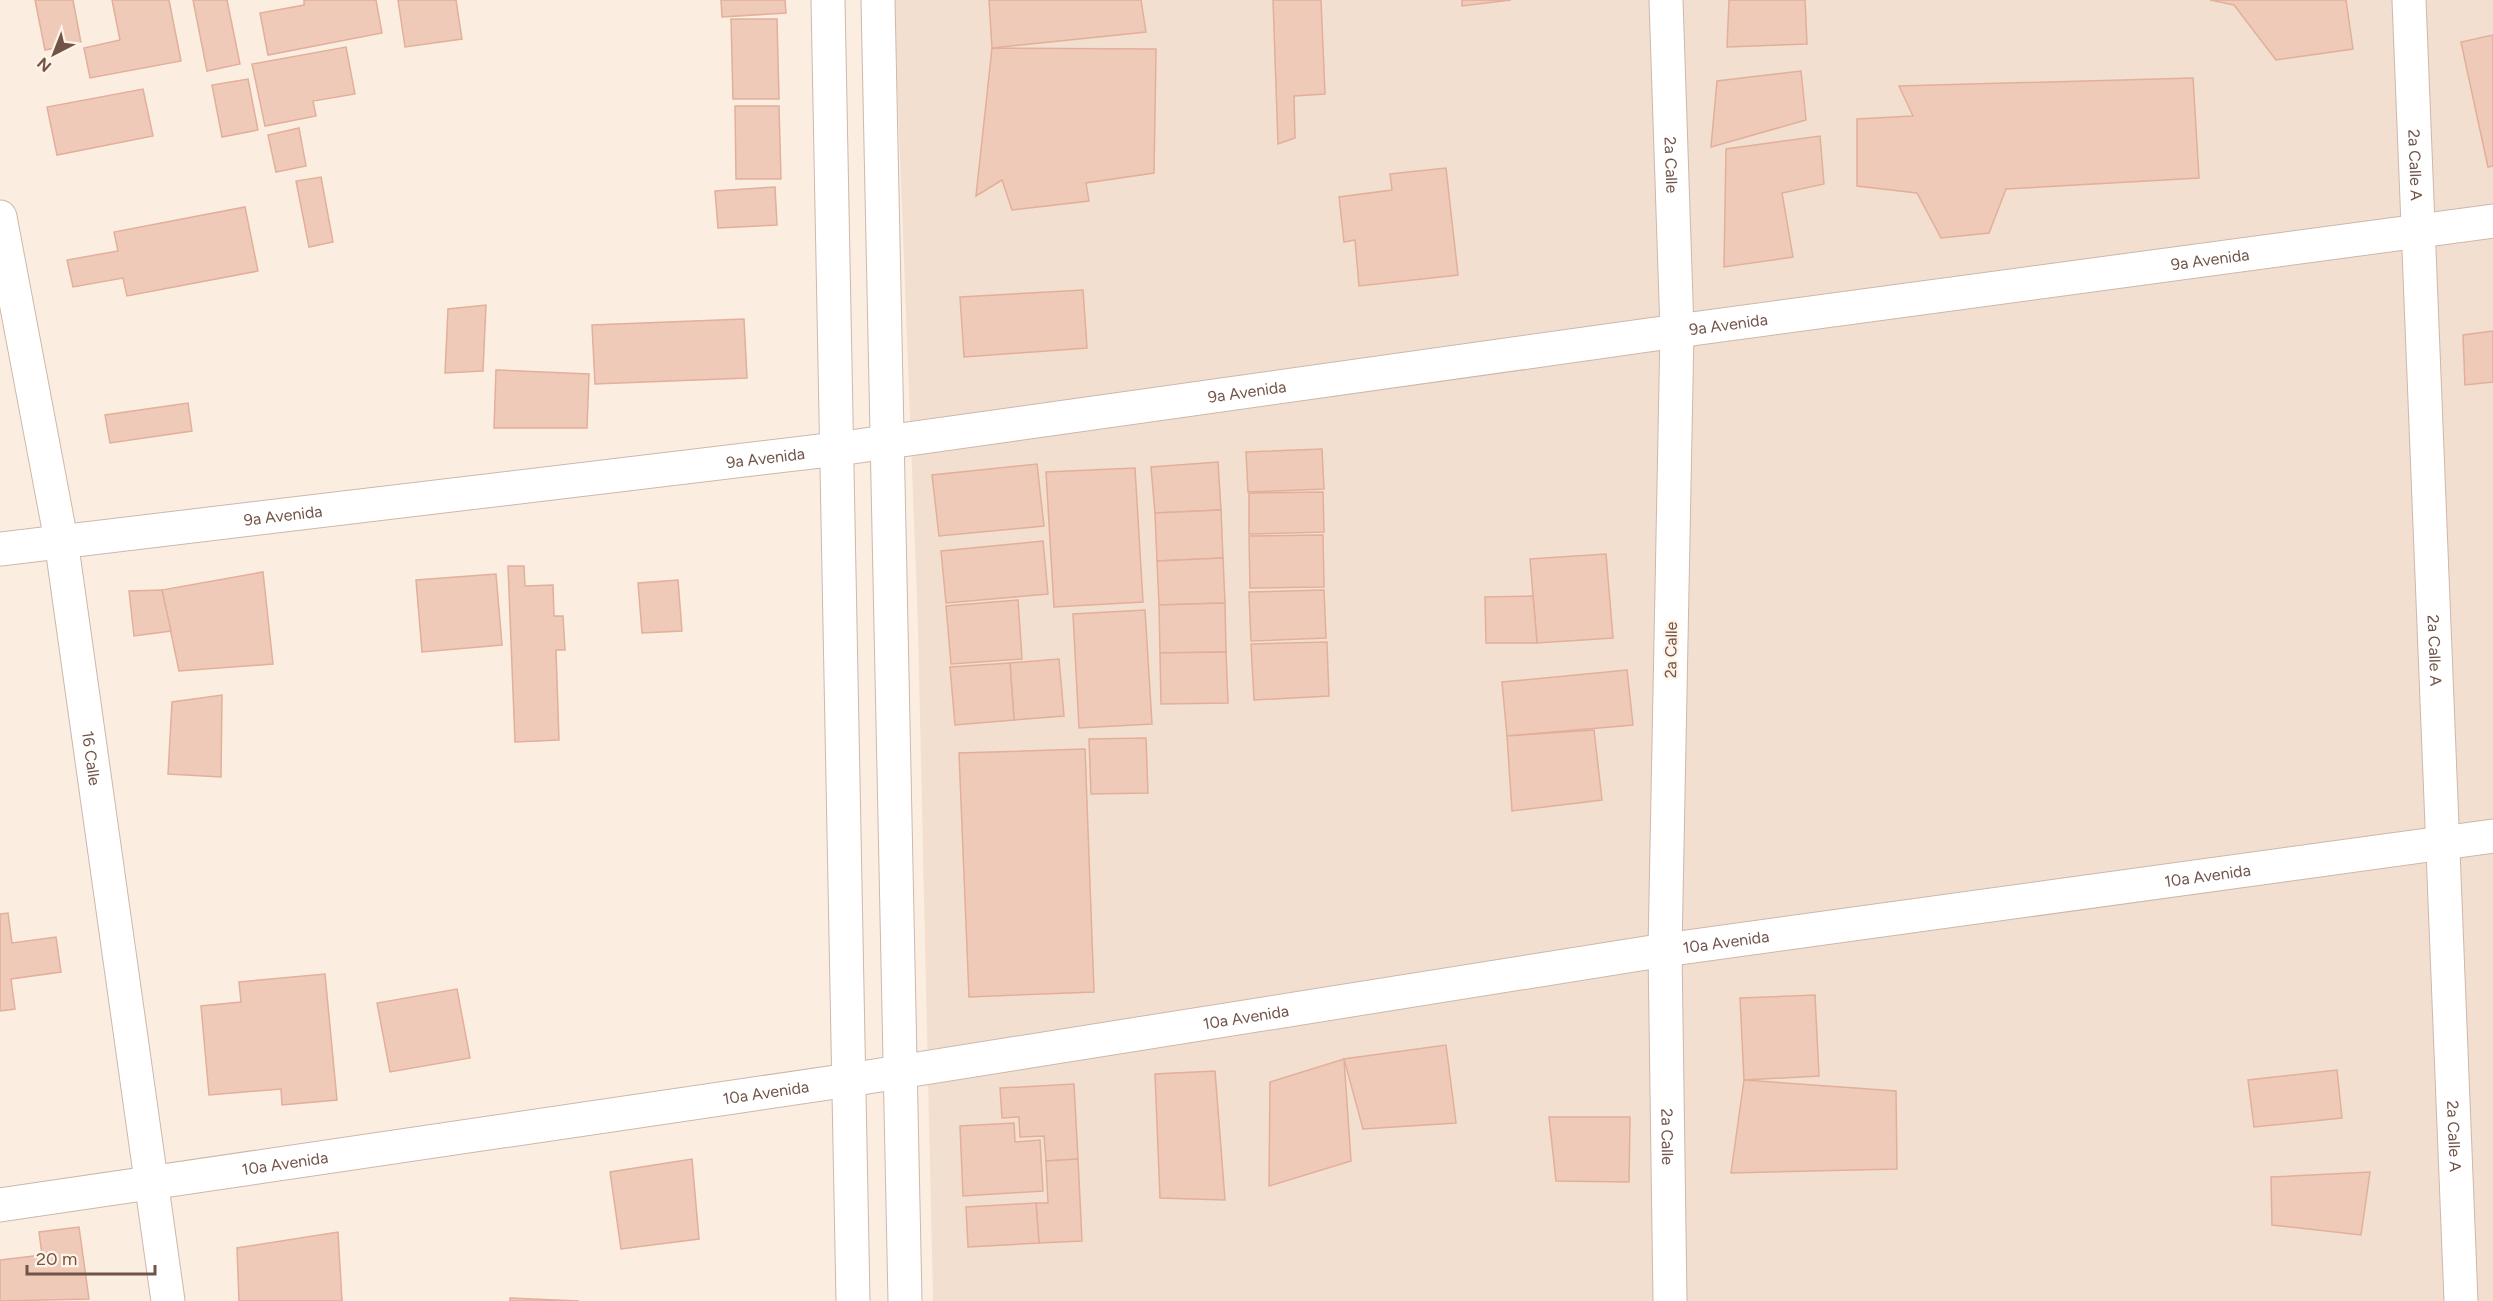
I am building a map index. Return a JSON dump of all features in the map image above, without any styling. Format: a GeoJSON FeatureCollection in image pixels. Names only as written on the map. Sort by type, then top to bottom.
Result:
{"type":"FeatureCollection","features":[{"type":"Feature","properties":{"kind":"street"},"geometry":{"type":"LineString","coordinates":[[828,0],[853,1301]]}},
{"type":"Feature","properties":{"kind":"street"},"geometry":{"type":"LineString","coordinates":[[878,0],[905,1301]]}},
{"type":"Feature","properties":{"kind":"street","name":"2a Calle"},"geometry":{"type":"LineString","coordinates":[[1666,0],[1677,331],[1665,950],[1670,1301]]}},
{"type":"Feature","properties":{"kind":"street","name":"2a Calle A"},"geometry":{"type":"LineString","coordinates":[[2409,0],[2461,1301]]}},
{"type":"Feature","properties":{"kind":"street","name":"16 Calle"},"geometry":{"type":"LineString","coordinates":[[0,217],[61,540],[168,1301]]}},
{"type":"Feature","properties":{"kind":"street","name":"9a Avenida"},"geometry":{"type":"LineString","coordinates":[[0,549],[837,449],[1677,331],[2493,221]]}},
{"type":"Feature","properties":{"kind":"street","name":"10a Avenida"},"geometry":{"type":"LineString","coordinates":[[0,1205],[849,1080],[900,1070],[1665,950],[2493,836]]}},
{"type":"Feature","properties":{"kind":"shaded area"},"geometry":{"type":"Polygon","coordinates":[[[894,0],[2493,0],[2493,1301],[933,1301],[918,627],[894,0]]]}},
{"type":"Feature","properties":{"kind":"building"},"geometry":{"type":"Polygon","coordinates":[[[35,0],[73,0],[81,43],[45,50],[35,0]]]}},
{"type":"Feature","properties":{"kind":"building"},"geometry":{"type":"Polygon","coordinates":[[[112,0],[169,0],[181,61],[90,78],[84,48],[120,40],[112,0]]]}},
{"type":"Feature","properties":{"kind":"building"},"geometry":{"type":"Polygon","coordinates":[[[193,0],[227,0],[240,64],[207,71],[193,0]]]}},
{"type":"Feature","properties":{"kind":"building"},"geometry":{"type":"Polygon","coordinates":[[[304,0],[376,0],[382,33],[268,55],[260,13],[304,5],[304,0]]]}},
{"type":"Feature","properties":{"kind":"building"},"geometry":{"type":"Polygon","coordinates":[[[398,0],[456,0],[462,39],[405,47],[398,0]]]}},
{"type":"Feature","properties":{"kind":"building"},"geometry":{"type":"Polygon","coordinates":[[[721,0],[785,0],[786,13],[722,17],[721,0]]]}},
{"type":"Feature","properties":{"kind":"building"},"geometry":{"type":"Polygon","coordinates":[[[989,0],[1141,0],[1146,32],[992,48],[989,0]]]}},
{"type":"Feature","properties":{"kind":"building"},"geometry":{"type":"Polygon","coordinates":[[[1273,0],[1321,0],[1325,94],[1294,96],[1295,138],[1278,144],[1273,0]]]}},
{"type":"Feature","properties":{"kind":"building"},"geometry":{"type":"Polygon","coordinates":[[[1462,0],[1511,0],[1462,6],[1462,0]]]}},
{"type":"Feature","properties":{"kind":"building"},"geometry":{"type":"Polygon","coordinates":[[[1729,0],[1805,0],[1807,44],[1727,47],[1729,0]]]}},
{"type":"Feature","properties":{"kind":"building"},"geometry":{"type":"Polygon","coordinates":[[[2210,0],[2346,0],[2353,49],[2276,60],[2234,5],[2210,0]]]}},
{"type":"Feature","properties":{"kind":"building"},"geometry":{"type":"Polygon","coordinates":[[[731,19],[777,19],[779,99],[733,99],[731,19]]]}},
{"type":"Feature","properties":{"kind":"building"},"geometry":{"type":"Polygon","coordinates":[[[2493,35],[2493,166],[2488,167],[2461,42],[2493,35]]]}},
{"type":"Feature","properties":{"kind":"building"},"geometry":{"type":"Polygon","coordinates":[[[346,47],[355,94],[313,101],[316,116],[265,126],[252,64],[346,47]]]}},
{"type":"Feature","properties":{"kind":"building"},"geometry":{"type":"Polygon","coordinates":[[[992,48],[1156,49],[1154,173],[1086,183],[1089,201],[1012,210],[1002,180],[976,196],[992,48]]]}},
{"type":"Feature","properties":{"kind":"building"},"geometry":{"type":"Polygon","coordinates":[[[1801,71],[1806,120],[1711,147],[1717,81],[1801,71]]]}},
{"type":"Feature","properties":{"kind":"building"},"geometry":{"type":"Polygon","coordinates":[[[2193,78],[2199,178],[2006,189],[1989,233],[1941,238],[1917,193],[1857,186],[1857,119],[1913,116],[1899,86],[2193,78]]]}},
{"type":"Feature","properties":{"kind":"building"},"geometry":{"type":"Polygon","coordinates":[[[248,79],[258,130],[222,137],[212,85],[248,79]]]}},
{"type":"Feature","properties":{"kind":"building"},"geometry":{"type":"Polygon","coordinates":[[[143,89],[153,136],[57,155],[47,107],[143,89]]]}},
{"type":"Feature","properties":{"kind":"building"},"geometry":{"type":"Polygon","coordinates":[[[735,106],[779,106],[781,179],[736,179],[735,106]]]}},
{"type":"Feature","properties":{"kind":"building"},"geometry":{"type":"Polygon","coordinates":[[[299,128],[306,166],[276,172],[268,135],[299,128]]]}},
{"type":"Feature","properties":{"kind":"building"},"geometry":{"type":"Polygon","coordinates":[[[1820,136],[1824,184],[1782,193],[1793,257],[1724,267],[1726,149],[1820,136]]]}},
{"type":"Feature","properties":{"kind":"building"},"geometry":{"type":"Polygon","coordinates":[[[1446,168],[1458,275],[1359,286],[1355,240],[1344,242],[1339,197],[1392,190],[1390,174],[1446,168]]]}},
{"type":"Feature","properties":{"kind":"building"},"geometry":{"type":"Polygon","coordinates":[[[321,177],[333,242],[309,247],[296,181],[321,177]]]}},
{"type":"Feature","properties":{"kind":"building"},"geometry":{"type":"Polygon","coordinates":[[[775,187],[777,225],[718,228],[715,191],[775,187]]]}},
{"type":"Feature","properties":{"kind":"building"},"geometry":{"type":"Polygon","coordinates":[[[245,207],[258,271],[127,296],[123,278],[73,287],[67,260],[118,251],[114,232],[245,207]]]}},
{"type":"Feature","properties":{"kind":"building"},"geometry":{"type":"Polygon","coordinates":[[[1083,290],[1087,348],[964,357],[960,297],[1083,290]]]}},
{"type":"Feature","properties":{"kind":"building"},"geometry":{"type":"Polygon","coordinates":[[[486,305],[483,371],[445,373],[448,309],[486,305]]]}},
{"type":"Feature","properties":{"kind":"building"},"geometry":{"type":"Polygon","coordinates":[[[744,319],[747,378],[595,384],[592,325],[744,319]]]}},
{"type":"Feature","properties":{"kind":"building"},"geometry":{"type":"Polygon","coordinates":[[[2493,331],[2493,382],[2465,385],[2463,335],[2493,331]]]}},
{"type":"Feature","properties":{"kind":"building"},"geometry":{"type":"Polygon","coordinates":[[[496,370],[589,374],[587,428],[494,428],[496,370]]]}},
{"type":"Feature","properties":{"kind":"building"},"geometry":{"type":"Polygon","coordinates":[[[188,403],[192,431],[110,443],[105,415],[188,403]]]}},
{"type":"Feature","properties":{"kind":"building"},"geometry":{"type":"Polygon","coordinates":[[[1322,449],[1324,489],[1248,492],[1246,452],[1322,449]]]}},
{"type":"Feature","properties":{"kind":"building"},"geometry":{"type":"Polygon","coordinates":[[[1218,462],[1221,510],[1155,513],[1151,467],[1218,462]]]}},
{"type":"Feature","properties":{"kind":"building"},"geometry":{"type":"Polygon","coordinates":[[[1037,464],[1044,526],[939,536],[932,475],[1037,464]]]}},
{"type":"Feature","properties":{"kind":"building"},"geometry":{"type":"Polygon","coordinates":[[[1135,468],[1143,602],[1054,607],[1046,472],[1135,468]]]}},
{"type":"Feature","properties":{"kind":"building"},"geometry":{"type":"Polygon","coordinates":[[[1323,492],[1324,532],[1249,534],[1249,493],[1323,492]]]}},
{"type":"Feature","properties":{"kind":"building"},"geometry":{"type":"Polygon","coordinates":[[[1221,510],[1223,558],[1157,561],[1155,513],[1221,510]]]}},
{"type":"Feature","properties":{"kind":"building"},"geometry":{"type":"Polygon","coordinates":[[[1323,535],[1324,587],[1250,588],[1249,536],[1323,535]]]}},
{"type":"Feature","properties":{"kind":"building"},"geometry":{"type":"Polygon","coordinates":[[[1043,541],[1048,594],[946,603],[941,551],[1043,541]]]}},
{"type":"Feature","properties":{"kind":"building"},"geometry":{"type":"Polygon","coordinates":[[[1606,554],[1613,638],[1537,643],[1530,559],[1606,554]]]}},
{"type":"Feature","properties":{"kind":"building"},"geometry":{"type":"Polygon","coordinates":[[[1223,558],[1225,603],[1159,605],[1157,561],[1223,558]]]}},
{"type":"Feature","properties":{"kind":"building"},"geometry":{"type":"Polygon","coordinates":[[[508,566],[524,566],[525,586],[553,585],[554,616],[563,616],[565,650],[556,650],[559,740],[515,742],[508,566]]]}},
{"type":"Feature","properties":{"kind":"building"},"geometry":{"type":"Polygon","coordinates":[[[263,572],[273,664],[179,671],[162,590],[263,572]]]}},
{"type":"Feature","properties":{"kind":"building"},"geometry":{"type":"Polygon","coordinates":[[[496,574],[502,645],[422,652],[416,580],[496,574]]]}},
{"type":"Feature","properties":{"kind":"building"},"geometry":{"type":"Polygon","coordinates":[[[678,580],[682,631],[642,633],[638,583],[678,580]]]}},
{"type":"Feature","properties":{"kind":"building"},"geometry":{"type":"Polygon","coordinates":[[[162,590],[171,631],[134,636],[129,591],[162,590]]]}},
{"type":"Feature","properties":{"kind":"building"},"geometry":{"type":"Polygon","coordinates":[[[1324,590],[1326,638],[1251,641],[1249,592],[1324,590]]]}},
{"type":"Feature","properties":{"kind":"building"},"geometry":{"type":"Polygon","coordinates":[[[1533,596],[1537,643],[1486,643],[1485,597],[1533,596]]]}},
{"type":"Feature","properties":{"kind":"building"},"geometry":{"type":"Polygon","coordinates":[[[1018,600],[1022,659],[951,664],[946,606],[1018,600]]]}},
{"type":"Feature","properties":{"kind":"building"},"geometry":{"type":"Polygon","coordinates":[[[1225,603],[1226,652],[1160,653],[1159,605],[1225,603]]]}},
{"type":"Feature","properties":{"kind":"building"},"geometry":{"type":"Polygon","coordinates":[[[1145,610],[1152,724],[1079,728],[1073,614],[1145,610]]]}},
{"type":"Feature","properties":{"kind":"building"},"geometry":{"type":"Polygon","coordinates":[[[1327,642],[1329,696],[1254,700],[1251,644],[1327,642]]]}},
{"type":"Feature","properties":{"kind":"building"},"geometry":{"type":"Polygon","coordinates":[[[1226,652],[1228,703],[1161,704],[1160,653],[1226,652]]]}},
{"type":"Feature","properties":{"kind":"building"},"geometry":{"type":"Polygon","coordinates":[[[1059,659],[1064,716],[1014,720],[1010,663],[1059,659]]]}},
{"type":"Feature","properties":{"kind":"building"},"geometry":{"type":"Polygon","coordinates":[[[1010,663],[1014,720],[955,725],[950,667],[1010,663]]]}},
{"type":"Feature","properties":{"kind":"building"},"geometry":{"type":"Polygon","coordinates":[[[1627,670],[1633,725],[1507,736],[1502,682],[1627,670]]]}},
{"type":"Feature","properties":{"kind":"building"},"geometry":{"type":"Polygon","coordinates":[[[222,695],[221,777],[168,774],[172,702],[222,695]]]}},
{"type":"Feature","properties":{"kind":"building"},"geometry":{"type":"Polygon","coordinates":[[[1594,730],[1602,800],[1512,811],[1507,736],[1594,730]]]}},
{"type":"Feature","properties":{"kind":"building"},"geometry":{"type":"Polygon","coordinates":[[[1146,738],[1148,793],[1091,794],[1089,739],[1146,738]]]}},
{"type":"Feature","properties":{"kind":"building"},"geometry":{"type":"Polygon","coordinates":[[[1085,749],[1094,992],[969,997],[959,753],[1085,749]]]}},
{"type":"Feature","properties":{"kind":"building"},"geometry":{"type":"Polygon","coordinates":[[[8,913],[12,943],[56,937],[61,972],[11,979],[15,1009],[0,1011],[0,914],[8,913]]]}},
{"type":"Feature","properties":{"kind":"building"},"geometry":{"type":"Polygon","coordinates":[[[325,974],[337,1100],[282,1105],[281,1089],[209,1095],[201,1006],[241,1002],[239,982],[325,974]]]}},
{"type":"Feature","properties":{"kind":"building"},"geometry":{"type":"Polygon","coordinates":[[[457,989],[470,1058],[390,1072],[377,1003],[457,989]]]}},
{"type":"Feature","properties":{"kind":"building"},"geometry":{"type":"Polygon","coordinates":[[[1815,995],[1819,1076],[1744,1080],[1740,998],[1815,995]]]}},
{"type":"Feature","properties":{"kind":"building"},"geometry":{"type":"Polygon","coordinates":[[[1446,1045],[1456,1123],[1363,1129],[1344,1059],[1446,1045]]]}},
{"type":"Feature","properties":{"kind":"building"},"geometry":{"type":"Polygon","coordinates":[[[1344,1059],[1351,1161],[1269,1186],[1270,1082],[1344,1059]]]}},
{"type":"Feature","properties":{"kind":"building"},"geometry":{"type":"Polygon","coordinates":[[[2337,1070],[2342,1118],[2254,1127],[2248,1080],[2337,1070]]]}},
{"type":"Feature","properties":{"kind":"building"},"geometry":{"type":"Polygon","coordinates":[[[1215,1071],[1225,1200],[1160,1198],[1155,1074],[1215,1071]]]}},
{"type":"Feature","properties":{"kind":"building"},"geometry":{"type":"Polygon","coordinates":[[[1744,1080],[1896,1091],[1897,1169],[1731,1173],[1744,1080]]]}},
{"type":"Feature","properties":{"kind":"building"},"geometry":{"type":"Polygon","coordinates":[[[1074,1084],[1078,1159],[1046,1161],[1044,1136],[1020,1137],[1019,1117],[1002,1118],[1000,1088],[1074,1084]]]}},
{"type":"Feature","properties":{"kind":"building"},"geometry":{"type":"Polygon","coordinates":[[[1549,1117],[1630,1117],[1629,1182],[1556,1181],[1549,1117]]]}},
{"type":"Feature","properties":{"kind":"building"},"geometry":{"type":"Polygon","coordinates":[[[1014,1123],[1015,1142],[1040,1140],[1043,1191],[963,1196],[960,1126],[1014,1123]]]}},
{"type":"Feature","properties":{"kind":"building"},"geometry":{"type":"Polygon","coordinates":[[[692,1159],[699,1239],[621,1249],[610,1172],[692,1159]]]}},
{"type":"Feature","properties":{"kind":"building"},"geometry":{"type":"Polygon","coordinates":[[[1078,1159],[1082,1241],[1039,1243],[1036,1203],[1048,1203],[1046,1161],[1078,1159]]]}},
{"type":"Feature","properties":{"kind":"building"},"geometry":{"type":"Polygon","coordinates":[[[2370,1172],[2361,1235],[2272,1225],[2271,1177],[2370,1172]]]}},
{"type":"Feature","properties":{"kind":"building"},"geometry":{"type":"Polygon","coordinates":[[[1036,1203],[1039,1243],[968,1247],[966,1207],[1036,1203]]]}},
{"type":"Feature","properties":{"kind":"building"},"geometry":{"type":"Polygon","coordinates":[[[79,1227],[89,1299],[0,1301],[0,1260],[42,1255],[39,1232],[79,1227]]]}},
{"type":"Feature","properties":{"kind":"building"},"geometry":{"type":"Polygon","coordinates":[[[338,1232],[342,1301],[239,1301],[237,1248],[338,1232]]]}},
{"type":"Feature","properties":{"kind":"building"},"geometry":{"type":"Polygon","coordinates":[[[510,1298],[579,1301],[510,1301],[510,1298]]]}}]}
